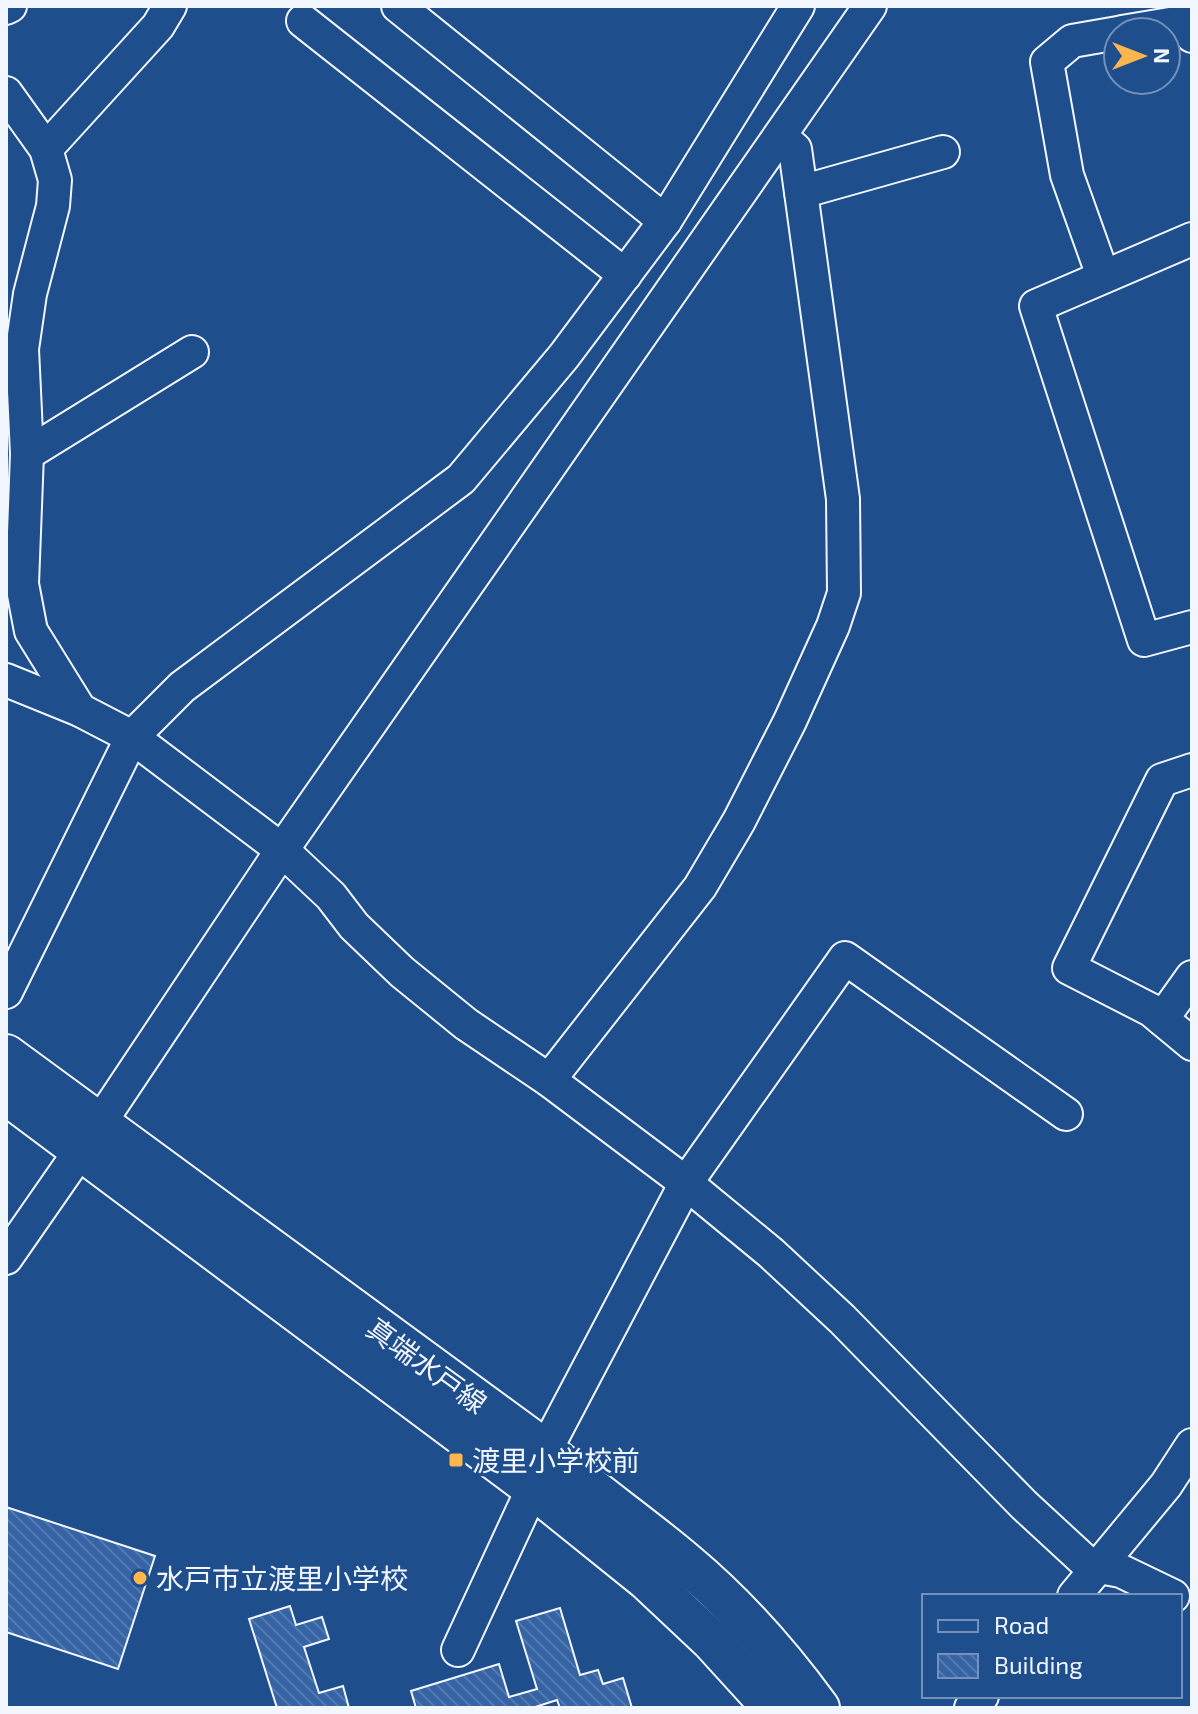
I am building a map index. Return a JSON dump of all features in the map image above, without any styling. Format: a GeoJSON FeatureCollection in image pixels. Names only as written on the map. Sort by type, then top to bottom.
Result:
{"type":"FeatureCollection","features":[{"type":"Feature","properties":{"kind":"main road","name":"真端水戸線"},"geometry":{"type":"LineString","coordinates":[[6,1055],[90,1137],[539,1470],[688,1565],[743,1618],[819,1708]]}},
{"type":"Feature","properties":{"kind":"main road","name":"真端水戸線"},"geometry":{"type":"LineString","coordinates":[[6,1094],[90,1137]]}},
{"type":"Feature","properties":{"kind":"main road","name":"真端水戸線"},"geometry":{"type":"LineString","coordinates":[[539,1470],[712,1641],[773,1708]]}},
{"type":"Feature","properties":{"kind":"street"},"geometry":{"type":"LineString","coordinates":[[46,149],[158,26],[170,6]]}},
{"type":"Feature","properties":{"kind":"street"},"geometry":{"type":"LineString","coordinates":[[398,6],[665,221]]}},
{"type":"Feature","properties":{"kind":"street"},"geometry":{"type":"LineString","coordinates":[[6,992],[132,737],[182,687],[461,479],[564,356],[665,221],[798,6]]}},
{"type":"Feature","properties":{"kind":"street"},"geometry":{"type":"LineString","coordinates":[[6,1258],[282,850],[870,6]]}},
{"type":"Feature","properties":{"kind":"street"},"geometry":{"type":"LineString","coordinates":[[303,21],[625,275]]}},
{"type":"Feature","properties":{"kind":"street"},"geometry":{"type":"LineString","coordinates":[[1182,22],[1188,21],[1192,36]]}},
{"type":"Feature","properties":{"kind":"street"},"geometry":{"type":"LineString","coordinates":[[1102,35],[1072,41],[1047,62],[1067,175],[1103,276]]}},
{"type":"Feature","properties":{"kind":"street"},"geometry":{"type":"LineString","coordinates":[[6,93],[46,149],[55,180],[53,206],[30,294],[22,349],[27,454],[22,584],[31,631],[80,710]]}},
{"type":"Feature","properties":{"kind":"street"},"geometry":{"type":"LineString","coordinates":[[549,1080],[700,887],[739,821],[790,721],[833,626],[844,593],[843,499],[795,149],[780,136]]}},
{"type":"Feature","properties":{"kind":"street"},"geometry":{"type":"LineString","coordinates":[[801,192],[943,152]]}},
{"type":"Feature","properties":{"kind":"street"},"geometry":{"type":"LineString","coordinates":[[1192,239],[1036,306],[1144,640],[1192,627]]}},
{"type":"Feature","properties":{"kind":"street"},"geometry":{"type":"LineString","coordinates":[[27,454],[192,352]]}},
{"type":"Feature","properties":{"kind":"street"},"geometry":{"type":"LineString","coordinates":[[6,680],[80,710],[132,737],[282,850],[331,896],[354,926],[402,972],[466,1024],[549,1080],[686,1183],[771,1253],[842,1319],[1089,1565],[1121,1571],[1169,1594]]}},
{"type":"Feature","properties":{"kind":"street"},"geometry":{"type":"LineString","coordinates":[[1192,770],[1162,780],[1069,968],[1151,1010],[1192,1044]]}},
{"type":"Feature","properties":{"kind":"street"},"geometry":{"type":"LineString","coordinates":[[458,1650],[539,1470],[686,1183],[845,958],[1066,1114]]}},
{"type":"Feature","properties":{"kind":"street"},"geometry":{"type":"LineString","coordinates":[[1162,1019],[1192,977]]}},
{"type":"Feature","properties":{"kind":"street"},"geometry":{"type":"LineString","coordinates":[[1076,1594],[1166,1485],[1192,1445]]}},
{"type":"Feature","properties":{"kind":"building"},"geometry":{"type":"Polygon","coordinates":[[[6,1507],[155,1556],[118,1669],[6,1632],[6,1507]]]}},
{"type":"Feature","properties":{"kind":"building"},"geometry":{"type":"Polygon","coordinates":[[[290,1606],[296,1625],[322,1617],[329,1639],[304,1647],[319,1693],[343,1686],[349,1708],[277,1708],[249,1619],[290,1606]]]}},
{"type":"Feature","properties":{"kind":"building"},"geometry":{"type":"Polygon","coordinates":[[[560,1608],[580,1675],[598,1670],[603,1684],[623,1678],[632,1708],[560,1708],[557,1700],[532,1708],[416,1708],[411,1691],[499,1664],[509,1697],[537,1689],[516,1621],[560,1608]]]}},
{"type":"Feature","properties":{"kind":"place","name":"渡里小学校前"},"geometry":{"type":"Point","coordinates":[456,1460]}},
{"type":"Feature","properties":{"kind":"place","name":"水戸市立渡里小学校"},"geometry":{"type":"Point","coordinates":[140,1578]}}]}
